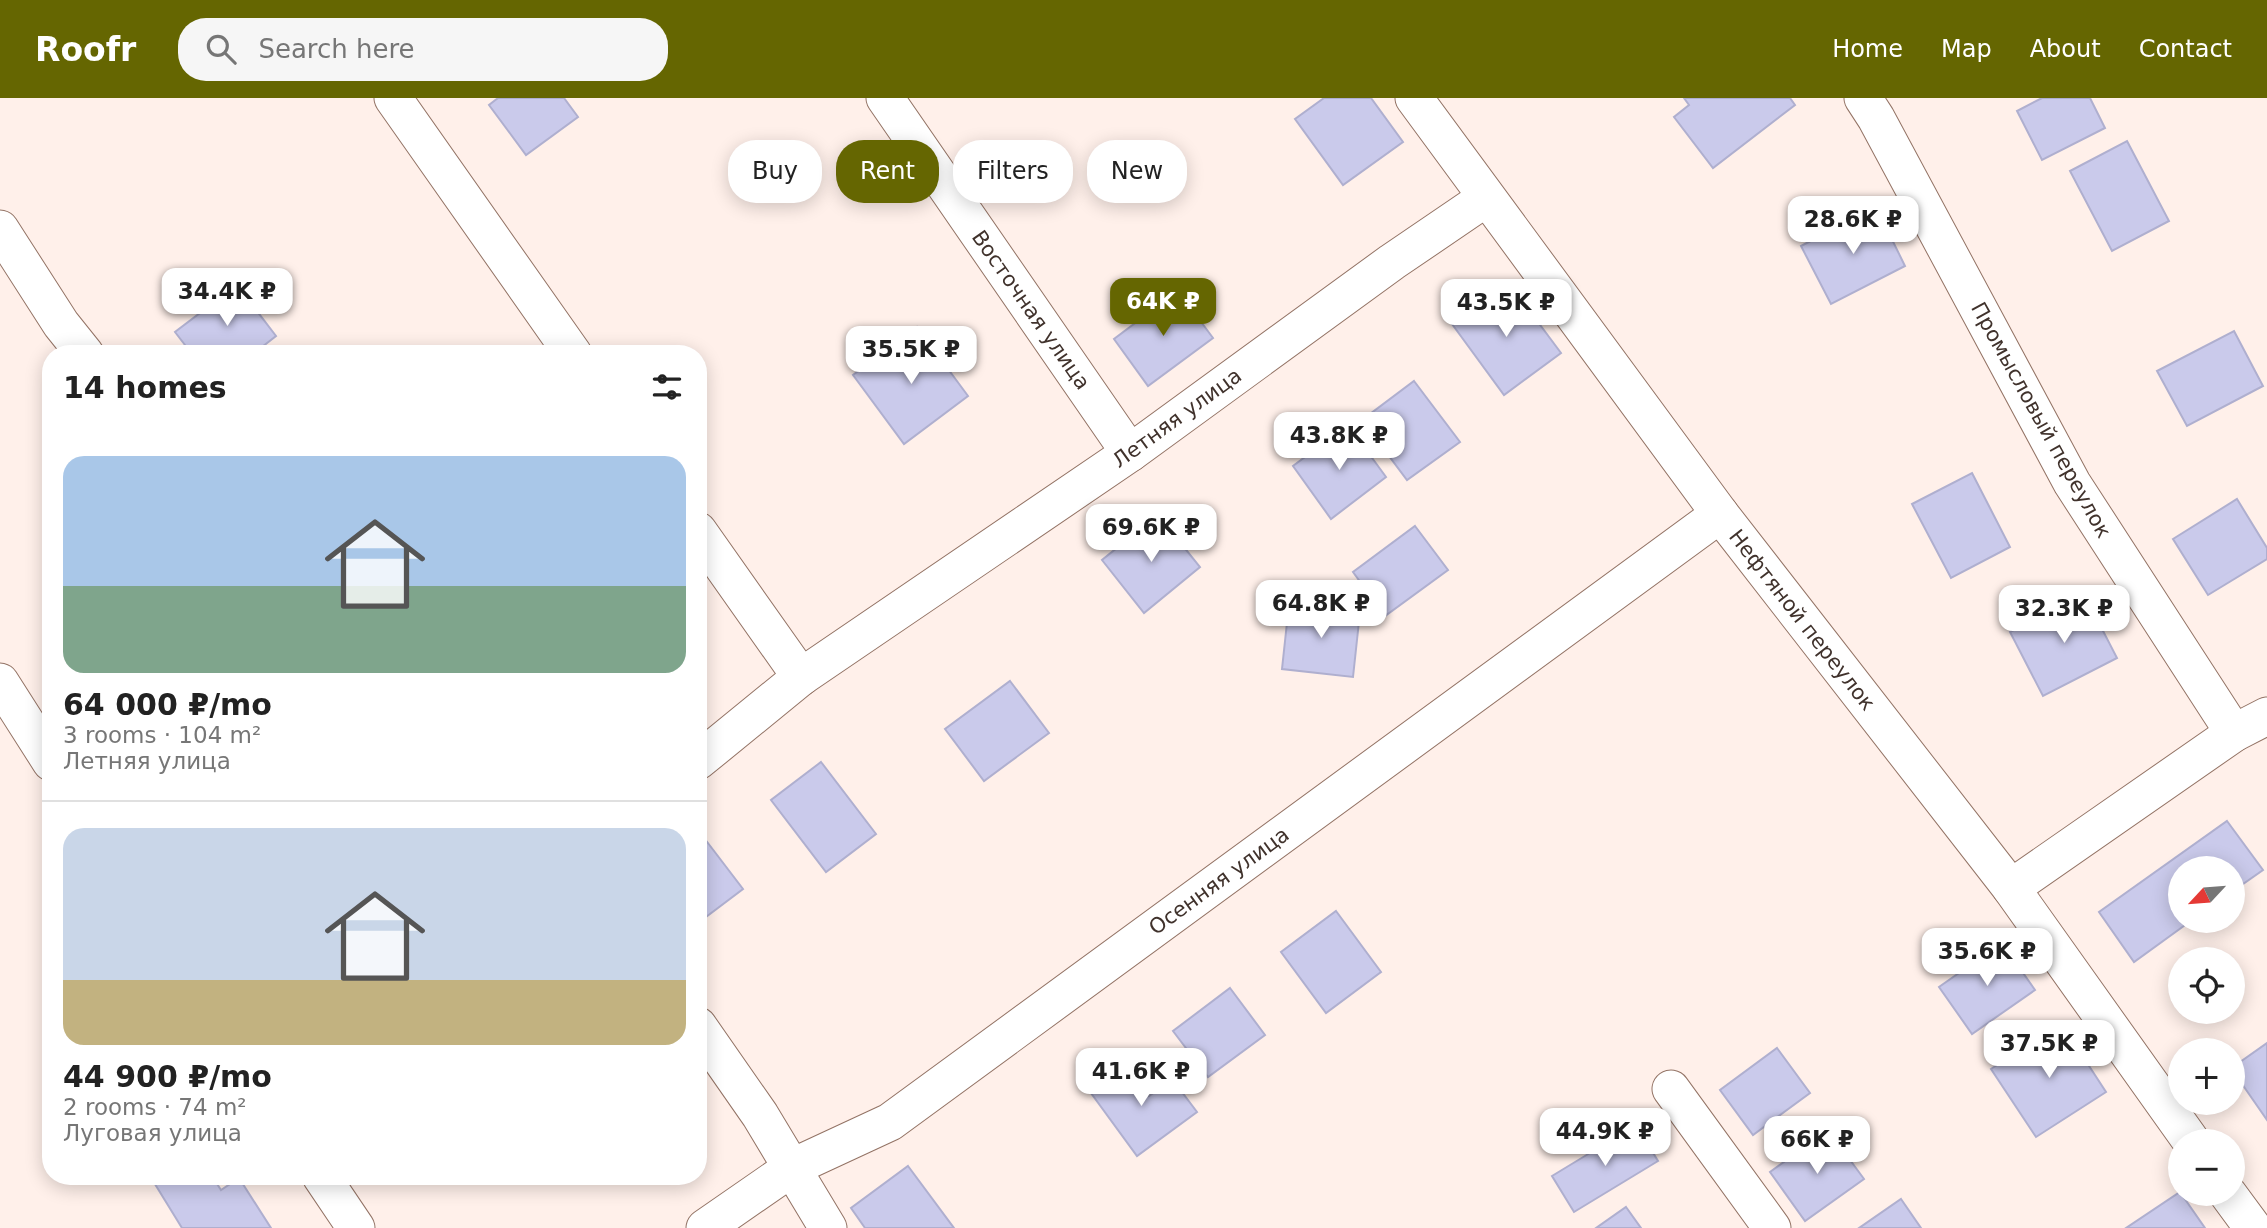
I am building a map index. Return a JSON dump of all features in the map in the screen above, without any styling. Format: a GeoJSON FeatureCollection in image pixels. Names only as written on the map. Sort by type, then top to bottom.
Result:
{"type":"FeatureCollection","features":[{"type":"Feature","properties":{"kind":"street"},"geometry":{"type":"LineString","coordinates":[[393,98],[567,345]]}},
{"type":"Feature","properties":{"kind":"street","name":"Восточная улица"},"geometry":{"type":"LineString","coordinates":[[885,98],[1130,453]]}},
{"type":"Feature","properties":{"kind":"street","name":"Нефтяной переулок"},"geometry":{"type":"LineString","coordinates":[[1414,98],[1720,514],[2011,888],[2182,1129]]}},
{"type":"Feature","properties":{"kind":"street","name":"Промысловый переулок"},"geometry":{"type":"LineString","coordinates":[[1863,98],[2072,483],[2234,733]]}},
{"type":"Feature","properties":{"kind":"street","name":"Летняя улица"},"geometry":{"type":"LineString","coordinates":[[707,754],[801,677],[1130,453],[1392,262],[1486,198]]}},
{"type":"Feature","properties":{"kind":"street"},"geometry":{"type":"LineString","coordinates":[[0,229],[61,324],[78,345]]}},
{"type":"Feature","properties":{"kind":"street","name":"Осенняя улица"},"geometry":{"type":"LineString","coordinates":[[705,1228],[793,1167],[890,1122],[1720,514]]}},
{"type":"Feature","properties":{"kind":"street"},"geometry":{"type":"LineString","coordinates":[[707,544],[801,677]]}},
{"type":"Feature","properties":{"kind":"street"},"geometry":{"type":"LineString","coordinates":[[0,682],[42,748]]}},
{"type":"Feature","properties":{"kind":"street"},"geometry":{"type":"LineString","coordinates":[[2011,888],[2234,733],[2267,716]]}},
{"type":"Feature","properties":{"kind":"street"},"geometry":{"type":"LineString","coordinates":[[707,1039],[793,1167],[828,1228]]}},
{"type":"Feature","properties":{"kind":"street"},"geometry":{"type":"LineString","coordinates":[[1671,1089],[1772,1228]]}},
{"type":"Feature","properties":{"kind":"street"},"geometry":{"type":"LineString","coordinates":[[327,1185],[356,1228]]}},
{"type":"Feature","properties":{"kind":"street"},"geometry":{"type":"LineString","coordinates":[[2237,1206],[2253,1228]]}},
{"type":"Feature","properties":{"kind":"building"},"geometry":{"type":"Polygon","coordinates":[[[498,98],[564,98],[578,117],[526,155],[489,105],[498,98]]]}},
{"type":"Feature","properties":{"kind":"building"},"geometry":{"type":"Polygon","coordinates":[[[1324,98],[1371,98],[1403,142],[1343,185],[1295,119],[1324,98]]]}},
{"type":"Feature","properties":{"kind":"building"},"geometry":{"type":"Polygon","coordinates":[[[1684,98],[1790,98],[1795,105],[1713,168],[1674,117],[1689,105],[1684,98]]]}},
{"type":"Feature","properties":{"kind":"building"},"geometry":{"type":"Polygon","coordinates":[[[2042,98],[2090,98],[2105,128],[2042,160],[2017,111],[2042,98]]]}},
{"type":"Feature","properties":{"kind":"building"},"geometry":{"type":"Polygon","coordinates":[[[2127,141],[2169,221],[2112,251],[2070,171],[2127,141]]]}},
{"type":"Feature","properties":{"kind":"building"},"geometry":{"type":"Polygon","coordinates":[[[1876,207],[1905,266],[1831,304],[1801,246],[1876,207]]]}},
{"type":"Feature","properties":{"kind":"building"},"geometry":{"type":"Polygon","coordinates":[[[1508,282],[1561,353],[1504,395],[1452,324],[1508,282]]]}},
{"type":"Feature","properties":{"kind":"building"},"geometry":{"type":"Polygon","coordinates":[[[237,285],[276,336],[264,345],[185,345],[175,332],[237,285]]]}},
{"type":"Feature","properties":{"kind":"building"},"geometry":{"type":"Polygon","coordinates":[[[1178,291],[1213,338],[1148,386],[1114,339],[1178,291]]]}},
{"type":"Feature","properties":{"kind":"building"},"geometry":{"type":"Polygon","coordinates":[[[917,327],[968,396],[904,444],[853,375],[917,327]]]}},
{"type":"Feature","properties":{"kind":"building"},"geometry":{"type":"Polygon","coordinates":[[[2234,331],[2263,386],[2187,426],[2157,371],[2234,331]]]}},
{"type":"Feature","properties":{"kind":"building"},"geometry":{"type":"Polygon","coordinates":[[[1414,381],[1460,442],[1407,480],[1362,420],[1414,381]]]}},
{"type":"Feature","properties":{"kind":"building"},"geometry":{"type":"Polygon","coordinates":[[[1348,425],[1386,477],[1331,519],[1293,466],[1348,425]]]}},
{"type":"Feature","properties":{"kind":"building"},"geometry":{"type":"Polygon","coordinates":[[[1972,473],[2010,547],[1951,578],[1912,504],[1972,473]]]}},
{"type":"Feature","properties":{"kind":"building"},"geometry":{"type":"Polygon","coordinates":[[[2237,499],[2267,548],[2267,559],[2208,595],[2173,539],[2237,499]]]}},
{"type":"Feature","properties":{"kind":"building"},"geometry":{"type":"Polygon","coordinates":[[[1158,515],[1200,567],[1144,613],[1102,560],[1158,515]]]}},
{"type":"Feature","properties":{"kind":"building"},"geometry":{"type":"Polygon","coordinates":[[[1415,526],[1448,570],[1385,616],[1353,572],[1415,526]]]}},
{"type":"Feature","properties":{"kind":"building"},"geometry":{"type":"Polygon","coordinates":[[[2084,594],[2117,658],[2043,696],[2010,632],[2084,594]]]}},
{"type":"Feature","properties":{"kind":"building"},"geometry":{"type":"Polygon","coordinates":[[[1289,604],[1360,612],[1353,677],[1282,669],[1289,604]]]}},
{"type":"Feature","properties":{"kind":"building"},"geometry":{"type":"Polygon","coordinates":[[[1010,681],[1049,733],[984,781],[945,729],[1010,681]]]}},
{"type":"Feature","properties":{"kind":"building"},"geometry":{"type":"Polygon","coordinates":[[[821,762],[876,834],[826,872],[771,800],[821,762]]]}},
{"type":"Feature","properties":{"kind":"building"},"geometry":{"type":"Polygon","coordinates":[[[2227,821],[2263,870],[2245,883],[2245,856],[2178,856],[2227,821]]]}},
{"type":"Feature","properties":{"kind":"building"},"geometry":{"type":"Polygon","coordinates":[[[707,842],[743,889],[707,916],[707,842]]]}},
{"type":"Feature","properties":{"kind":"building"},"geometry":{"type":"Polygon","coordinates":[[[2168,863],[2168,933],[2174,933],[2134,962],[2099,912],[2168,863]]]}},
{"type":"Feature","properties":{"kind":"building"},"geometry":{"type":"Polygon","coordinates":[[[1336,911],[1381,972],[1326,1013],[1281,952],[1336,911]]]}},
{"type":"Feature","properties":{"kind":"building"},"geometry":{"type":"Polygon","coordinates":[[[2002,943],[2035,990],[1972,1034],[1939,987],[2002,943]]]}},
{"type":"Feature","properties":{"kind":"building"},"geometry":{"type":"Polygon","coordinates":[[[1230,988],[1265,1035],[1208,1077],[1173,1031],[1230,988]]]}},
{"type":"Feature","properties":{"kind":"building"},"geometry":{"type":"Polygon","coordinates":[[[2061,1023],[2106,1092],[2036,1137],[1991,1069],[2061,1023]]]}},
{"type":"Feature","properties":{"kind":"building"},"geometry":{"type":"Polygon","coordinates":[[[2267,1043],[2267,1120],[2245,1088],[2245,1059],[2267,1043]]]}},
{"type":"Feature","properties":{"kind":"building"},"geometry":{"type":"Polygon","coordinates":[[[1777,1048],[1810,1093],[1753,1135],[1720,1090],[1777,1048]]]}},
{"type":"Feature","properties":{"kind":"building"},"geometry":{"type":"Polygon","coordinates":[[[1124,1062],[1149,1096],[1172,1079],[1197,1112],[1137,1156],[1088,1089],[1124,1062]]]}},
{"type":"Feature","properties":{"kind":"building"},"geometry":{"type":"Polygon","coordinates":[[[1636,1125],[1658,1161],[1574,1212],[1552,1176],[1636,1125]]]}},
{"type":"Feature","properties":{"kind":"building"},"geometry":{"type":"Polygon","coordinates":[[[1828,1130],[1864,1179],[1805,1221],[1770,1172],[1828,1130]]]}},
{"type":"Feature","properties":{"kind":"building"},"geometry":{"type":"Polygon","coordinates":[[[908,1166],[954,1228],[865,1228],[851,1208],[908,1166]]]}},
{"type":"Feature","properties":{"kind":"building"},"geometry":{"type":"Polygon","coordinates":[[[156,1185],[218,1185],[221,1190],[228,1185],[243,1185],[271,1228],[182,1228],[156,1185]]]}},
{"type":"Feature","properties":{"kind":"building"},"geometry":{"type":"Polygon","coordinates":[[[1901,1199],[1921,1228],[1859,1228],[1901,1199]]]}},
{"type":"Feature","properties":{"kind":"building"},"geometry":{"type":"Polygon","coordinates":[[[2168,1200],[2168,1206],[2190,1206],[2205,1228],[2126,1228],[2168,1200]]]}},
{"type":"Feature","properties":{"kind":"building"},"geometry":{"type":"Polygon","coordinates":[[[1626,1207],[1641,1228],[1596,1228],[1626,1207]]]}}]}
